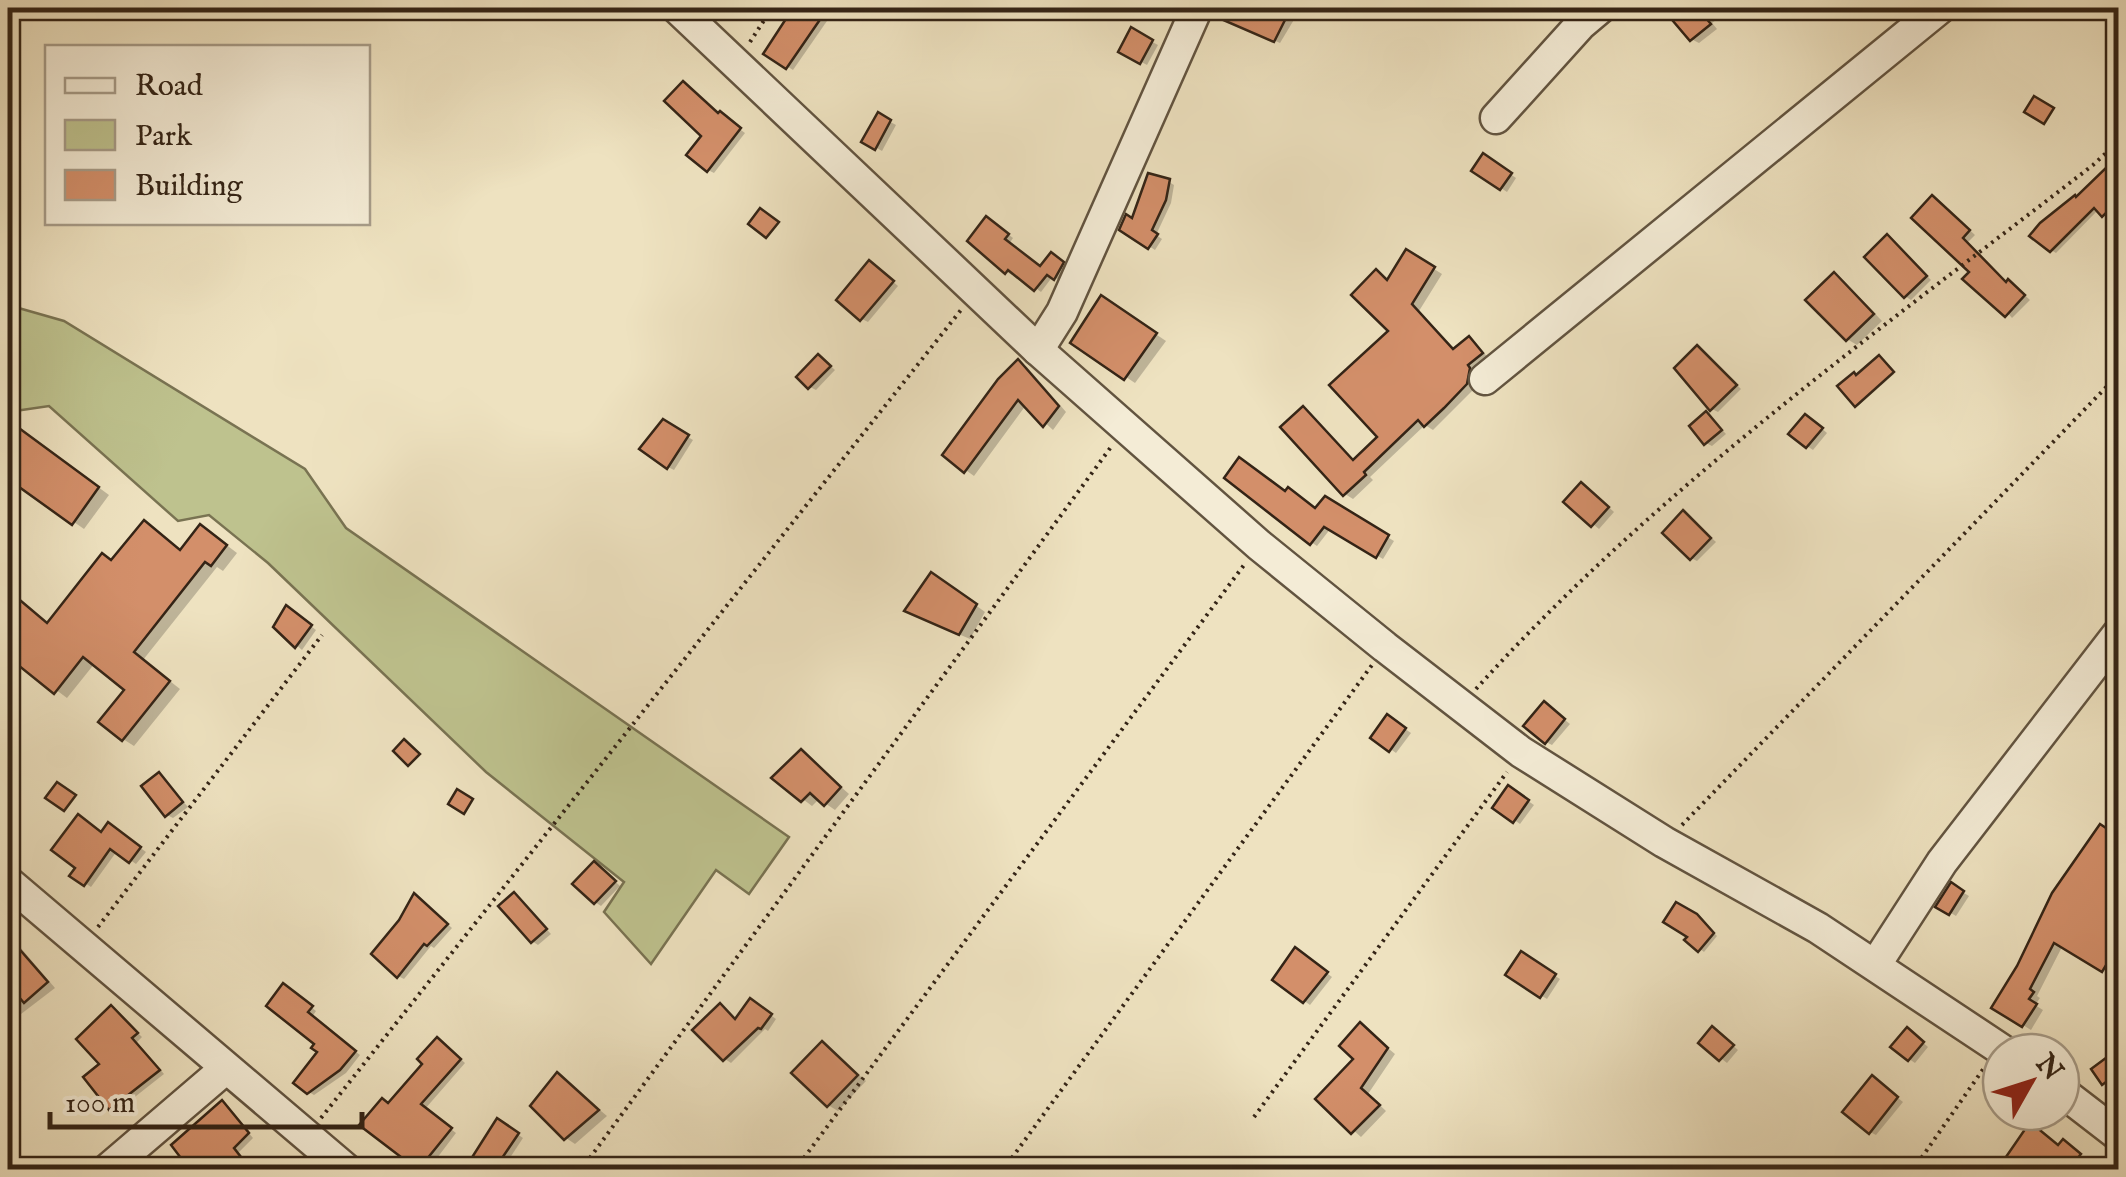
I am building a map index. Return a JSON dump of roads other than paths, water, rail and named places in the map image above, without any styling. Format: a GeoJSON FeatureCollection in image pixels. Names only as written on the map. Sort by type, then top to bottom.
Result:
{"type":"FeatureCollection","features":[{"type":"Feature","properties":{"kind":"street"},"geometry":{"type":"LineString","coordinates":[[676,8],[1038,350],[1259,545],[1385,648],[1522,752],[1664,842],[1818,928],[1981,1036]]}},
{"type":"Feature","properties":{"kind":"street"},"geometry":{"type":"LineString","coordinates":[[1038,350],[1062,312],[1196,8]]}},
{"type":"Feature","properties":{"kind":"street"},"geometry":{"type":"LineString","coordinates":[[1496,118],[1600,8]]}},
{"type":"Feature","properties":{"kind":"street"},"geometry":{"type":"LineString","coordinates":[[1486,378],[1940,8]]}},
{"type":"Feature","properties":{"kind":"street"},"geometry":{"type":"LineString","coordinates":[[1876,964],[1942,862],[2118,634]]}},
{"type":"Feature","properties":{"kind":"street"},"geometry":{"type":"LineString","coordinates":[[8,882],[347,1170]]}},
{"type":"Feature","properties":{"kind":"street"},"geometry":{"type":"LineString","coordinates":[[107,1170],[225,1069]]}},
{"type":"Feature","properties":{"kind":"street"},"geometry":{"type":"LineString","coordinates":[[2081,1106],[2118,1135]]}}]}
